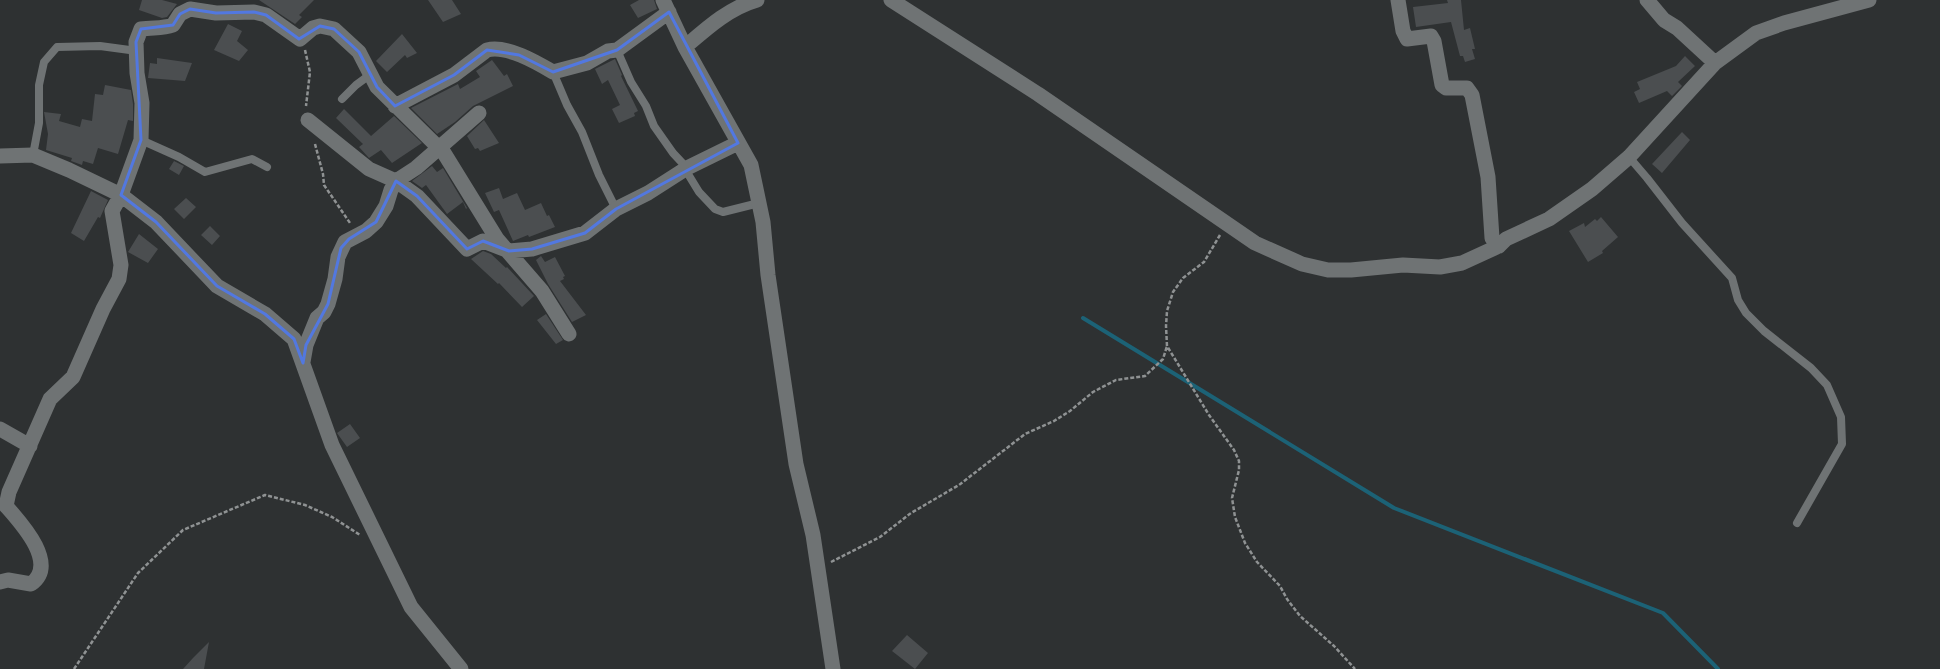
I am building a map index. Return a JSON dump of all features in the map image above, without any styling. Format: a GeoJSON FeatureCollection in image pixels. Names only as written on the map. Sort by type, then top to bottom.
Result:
{"type":"FeatureCollection","features":[{"type":"Feature","properties":{"kind":"street"},"geometry":{"type":"LineString","coordinates":[[242,0],[254,12]]}},
{"type":"Feature","properties":{"kind":"street"},"geometry":{"type":"LineString","coordinates":[[685,47],[714,21],[747,3],[757,0]]}},
{"type":"Feature","properties":{"kind":"street"},"geometry":{"type":"LineString","coordinates":[[891,0],[1038,94],[1226,224],[1261,246],[1302,264],[1328,270],[1351,270],[1403,265],[1440,267],[1462,262],[1499,246],[1506,240],[1549,219],[1592,189],[1628,157],[1715,63],[1756,33],[1784,23],[1869,0]]}},
{"type":"Feature","properties":{"kind":"street"},"geometry":{"type":"LineString","coordinates":[[1398,0],[1407,39],[1431,36],[1434,41],[1442,85],[1446,88],[1466,88],[1472,95],[1488,177],[1492,238],[1499,246]]}},
{"type":"Feature","properties":{"kind":"street"},"geometry":{"type":"LineString","coordinates":[[1647,0],[1664,20],[1677,28],[1715,63]]}},
{"type":"Feature","properties":{"kind":"street"},"geometry":{"type":"LineString","coordinates":[[0,582],[8,580],[31,584],[38,579],[43,568],[39,553],[24,526],[3,504],[50,399],[74,377],[103,309],[119,279],[121,265],[112,211],[121,194],[141,140],[142,103],[136,42],[141,29],[151,27],[163,29],[173,25],[183,6],[190,9],[216,13],[254,12],[266,16],[300,39],[313,28],[320,26],[334,30],[359,52],[377,87],[439,148],[477,204],[497,239],[509,251],[542,291],[570,334]]}},
{"type":"Feature","properties":{"kind":"street"},"geometry":{"type":"LineString","coordinates":[[395,106],[427,87],[454,75],[487,50],[493,49],[519,54],[553,72],[587,63],[608,51],[617,50],[666,6],[685,47],[751,165],[759,202],[796,464],[813,535],[833,669]]}},
{"type":"Feature","properties":{"kind":"street"},"geometry":{"type":"LineString","coordinates":[[303,363],[306,345],[317,318],[324,312],[328,304],[341,248],[349,239],[366,231],[376,222],[386,206],[390,190],[396,181],[416,168],[479,113]]}},
{"type":"Feature","properties":{"kind":"street"},"geometry":{"type":"LineString","coordinates":[[308,120],[369,169],[396,181],[417,196],[467,249],[483,241],[509,251],[532,249],[585,233],[616,209],[648,192],[687,168],[738,143]]}},
{"type":"Feature","properties":{"kind":"street"},"geometry":{"type":"LineString","coordinates":[[0,156],[33,155],[121,194],[156,222],[217,286],[265,314],[294,339],[332,446],[374,536],[410,608],[461,669]]}},
{"type":"Feature","properties":{"kind":"street"},"geometry":{"type":"LineString","coordinates":[[0,429],[30,446]]}},
{"type":"Feature","properties":{"kind":"lane"},"geometry":{"type":"LineString","coordinates":[[33,155],[39,123],[39,85],[42,70],[44,62],[57,47],[100,46],[136,51]]}},
{"type":"Feature","properties":{"kind":"lane"},"geometry":{"type":"LineString","coordinates":[[617,50],[631,82],[646,106],[654,126],[672,153],[687,168],[688,174],[699,192],[715,209],[724,212],[759,202]]}},
{"type":"Feature","properties":{"kind":"lane"},"geometry":{"type":"LineString","coordinates":[[553,72],[567,105],[582,132],[598,175],[616,209]]}},
{"type":"Feature","properties":{"kind":"lane"},"geometry":{"type":"LineString","coordinates":[[342,99],[356,85],[371,74]]}},
{"type":"Feature","properties":{"kind":"lane"},"geometry":{"type":"LineString","coordinates":[[141,140],[179,157],[205,172],[252,159],[267,167]]}},
{"type":"Feature","properties":{"kind":"lane"},"geometry":{"type":"LineString","coordinates":[[1628,157],[1648,178],[1682,223],[1732,278],[1738,300],[1746,314],[1764,331],[1811,368],[1827,385],[1840,417],[1842,444],[1797,523]]}},
{"type":"Feature","properties":{"kind":"path"},"geometry":{"type":"LineString","coordinates":[[1226,224],[1204,262],[1183,278],[1173,292],[1167,311],[1166,326],[1168,346],[1209,416],[1234,450],[1239,461],[1239,470],[1232,498],[1235,517],[1245,543],[1257,562],[1280,586],[1287,600],[1300,616],[1334,646],[1356,669]]}},
{"type":"Feature","properties":{"kind":"path"},"geometry":{"type":"LineString","coordinates":[[819,573],[832,561],[880,537],[911,513],[960,485],[1025,434],[1054,421],[1070,411],[1092,392],[1116,380],[1145,376],[1163,359],[1168,346]]}},
{"type":"Feature","properties":{"kind":"path"},"geometry":{"type":"LineString","coordinates":[[74,669],[138,573],[183,530],[265,495],[305,505],[332,517],[357,534],[368,538],[374,536]]}},
{"type":"Feature","properties":{"kind":"highlighted area"},"geometry":{"type":"Polygon","coordinates":[[[190,9],[216,13],[254,12],[266,15],[299,39],[320,26],[334,29],[359,52],[377,87],[395,106],[454,75],[487,50],[519,55],[553,72],[617,50],[669,12],[738,143],[616,209],[585,233],[532,249],[509,251],[483,241],[467,249],[417,196],[396,181],[376,222],[349,239],[341,248],[328,304],[306,345],[303,363],[294,339],[265,314],[217,286],[156,222],[121,195],[141,140],[136,42],[141,29],[173,25],[180,14],[190,9]]]}},
{"type":"Feature","properties":{"kind":"building"},"geometry":{"type":"Polygon","coordinates":[[[142,0],[162,0],[177,4],[167,17],[162,18],[139,10],[142,0]]]}},
{"type":"Feature","properties":{"kind":"building"},"geometry":{"type":"Polygon","coordinates":[[[259,0],[314,0],[299,15],[302,17],[295,24],[259,0]]]}},
{"type":"Feature","properties":{"kind":"building"},"geometry":{"type":"Polygon","coordinates":[[[428,0],[452,0],[461,14],[443,22],[428,0]]]}},
{"type":"Feature","properties":{"kind":"building"},"geometry":{"type":"Polygon","coordinates":[[[639,0],[654,0],[657,9],[638,18],[630,5],[639,0]]]}},
{"type":"Feature","properties":{"kind":"building"},"geometry":{"type":"Polygon","coordinates":[[[1447,0],[1461,0],[1464,30],[1470,28],[1475,49],[1472,49],[1475,59],[1465,62],[1463,56],[1460,56],[1451,22],[1416,27],[1413,7],[1448,3],[1447,0]]]}},
{"type":"Feature","properties":{"kind":"building"},"geometry":{"type":"Polygon","coordinates":[[[228,24],[242,31],[237,41],[248,50],[239,61],[214,50],[228,24]]]}},
{"type":"Feature","properties":{"kind":"building"},"geometry":{"type":"Polygon","coordinates":[[[402,34],[417,53],[407,58],[405,55],[387,72],[376,61],[402,34]]]}},
{"type":"Feature","properties":{"kind":"building"},"geometry":{"type":"Polygon","coordinates":[[[1685,56],[1695,66],[1678,82],[1682,86],[1672,96],[1667,91],[1639,103],[1634,92],[1640,89],[1637,82],[1676,66],[1685,56]]]}},
{"type":"Feature","properties":{"kind":"building"},"geometry":{"type":"Polygon","coordinates":[[[157,58],[192,63],[185,81],[148,78],[150,63],[157,64],[157,58]]]}},
{"type":"Feature","properties":{"kind":"building"},"geometry":{"type":"Polygon","coordinates":[[[615,59],[622,75],[621,76],[638,111],[634,113],[635,116],[619,123],[612,109],[620,105],[608,80],[602,84],[595,69],[615,59]]]}},
{"type":"Feature","properties":{"kind":"building"},"geometry":{"type":"Polygon","coordinates":[[[492,60],[504,76],[507,74],[513,86],[473,106],[455,122],[437,134],[411,108],[458,84],[460,89],[480,77],[476,71],[492,60]]]}},
{"type":"Feature","properties":{"kind":"building"},"geometry":{"type":"Polygon","coordinates":[[[105,85],[131,90],[133,121],[128,120],[118,154],[98,148],[93,164],[83,161],[82,165],[71,161],[72,158],[46,150],[48,134],[44,112],[61,114],[59,121],[80,127],[82,119],[92,121],[95,94],[103,95],[105,85]]]}},
{"type":"Feature","properties":{"kind":"building"},"geometry":{"type":"Polygon","coordinates":[[[344,109],[371,136],[394,116],[422,143],[392,163],[381,150],[369,158],[359,147],[363,144],[336,118],[344,109]]]}},
{"type":"Feature","properties":{"kind":"building"},"geometry":{"type":"Polygon","coordinates":[[[484,120],[499,143],[480,151],[478,148],[475,149],[467,136],[484,120]]]}},
{"type":"Feature","properties":{"kind":"building"},"geometry":{"type":"Polygon","coordinates":[[[1682,132],[1690,140],[1662,173],[1652,164],[1682,132]]]}},
{"type":"Feature","properties":{"kind":"building"},"geometry":{"type":"Polygon","coordinates":[[[174,161],[184,166],[179,175],[169,169],[174,161]]]}},
{"type":"Feature","properties":{"kind":"building"},"geometry":{"type":"Polygon","coordinates":[[[432,166],[437,172],[443,168],[467,208],[466,209],[463,202],[447,214],[426,185],[422,188],[412,181],[432,166]]]}},
{"type":"Feature","properties":{"kind":"building"},"geometry":{"type":"Polygon","coordinates":[[[499,188],[503,199],[517,193],[525,210],[541,203],[547,216],[549,215],[555,227],[529,237],[528,235],[513,241],[499,210],[494,212],[485,193],[499,188]]]}},
{"type":"Feature","properties":{"kind":"building"},"geometry":{"type":"Polygon","coordinates":[[[91,191],[108,200],[100,218],[98,217],[84,241],[71,233],[91,191]]]}},
{"type":"Feature","properties":{"kind":"building"},"geometry":{"type":"Polygon","coordinates":[[[186,198],[196,207],[184,219],[174,209],[186,198]]]}},
{"type":"Feature","properties":{"kind":"building"},"geometry":{"type":"Polygon","coordinates":[[[1601,217],[1618,237],[1602,251],[1603,253],[1588,262],[1569,231],[1584,223],[1585,227],[1595,219],[1597,221],[1601,217]]]}},
{"type":"Feature","properties":{"kind":"building"},"geometry":{"type":"Polygon","coordinates":[[[210,226],[220,236],[212,245],[201,235],[210,226]]]}},
{"type":"Feature","properties":{"kind":"building"},"geometry":{"type":"Polygon","coordinates":[[[139,234],[158,249],[148,263],[128,252],[139,234]]]}},
{"type":"Feature","properties":{"kind":"building"},"geometry":{"type":"Polygon","coordinates":[[[483,251],[491,254],[506,268],[507,267],[534,296],[522,307],[499,283],[498,284],[471,259],[483,251]]]}},
{"type":"Feature","properties":{"kind":"building"},"geometry":{"type":"Polygon","coordinates":[[[541,256],[545,262],[555,257],[565,276],[563,277],[564,279],[560,281],[586,315],[572,322],[548,284],[536,260],[541,256]]]}},
{"type":"Feature","properties":{"kind":"building"},"geometry":{"type":"Polygon","coordinates":[[[546,314],[563,340],[556,344],[537,320],[546,314]]]}},
{"type":"Feature","properties":{"kind":"building"},"geometry":{"type":"Polygon","coordinates":[[[350,424],[360,438],[347,447],[337,433],[350,424]]]}},
{"type":"Feature","properties":{"kind":"building"},"geometry":{"type":"Polygon","coordinates":[[[907,635],[928,653],[915,669],[892,651],[907,635]]]}},
{"type":"Feature","properties":{"kind":"building"},"geometry":{"type":"Polygon","coordinates":[[[209,642],[204,669],[183,669],[193,658],[209,642]]]}},
{"type":"Feature","properties":{"kind":"waterway"},"geometry":{"type":"LineString","coordinates":[[1083,318],[1394,508],[1663,613],[1718,669]]}}]}
